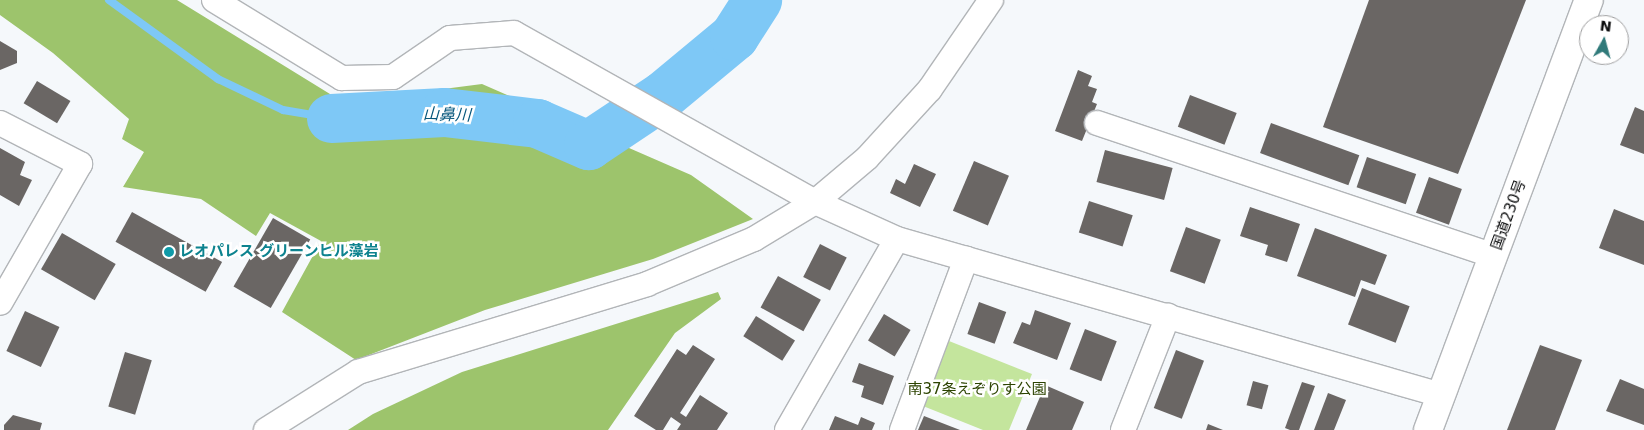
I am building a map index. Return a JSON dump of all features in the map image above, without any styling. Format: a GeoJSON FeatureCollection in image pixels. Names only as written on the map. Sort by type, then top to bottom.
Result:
{"type":"FeatureCollection","features":[{"type":"Feature","properties":{"kind":"highway","name":"国道230号"},"geometry":{"type":"LineString","coordinates":[[1428,430],[1589,0]]}},
{"type":"Feature","properties":{"kind":"street"},"geometry":{"type":"LineString","coordinates":[[214,0],[342,78],[393,77],[450,38],[514,32],[590,73],[815,202],[896,239],[1442,395]]}},
{"type":"Feature","properties":{"kind":"street"},"geometry":{"type":"LineString","coordinates":[[266,430],[358,372],[647,284],[754,239],[815,202],[867,158],[906,117],[954,58],[991,0]]}},
{"type":"Feature","properties":{"kind":"street"},"geometry":{"type":"LineString","coordinates":[[0,123],[80,164],[0,304]]}},
{"type":"Feature","properties":{"kind":"street"},"geometry":{"type":"LineString","coordinates":[[1097,123],[1494,256]]}},
{"type":"Feature","properties":{"kind":"street"},"geometry":{"type":"LineString","coordinates":[[787,430],[896,239]]}},
{"type":"Feature","properties":{"kind":"street"},"geometry":{"type":"LineString","coordinates":[[902,430],[966,259]]}},
{"type":"Feature","properties":{"kind":"street"},"geometry":{"type":"LineString","coordinates":[[1123,430],[1168,316]]}},
{"type":"Feature","properties":{"kind":"green space"},"geometry":{"type":"Polygon","coordinates":[[[0,0],[177,0],[343,102],[482,84],[691,175],[753,219],[653,259],[485,310],[356,360],[282,312],[321,241],[270,213],[256,236],[201,199],[123,187],[144,152],[122,139],[129,119],[53,53],[0,15],[0,0]]]}},
{"type":"Feature","properties":{"kind":"green space"},"geometry":{"type":"Polygon","coordinates":[[[718,292],[721,299],[675,333],[608,430],[348,430],[373,414],[462,372],[718,292]]]}},
{"type":"Feature","properties":{"kind":"green space","name":"南37条えぞりす公園"},"geometry":{"type":"Polygon","coordinates":[[[949,341],[1032,374],[1009,430],[983,430],[923,406],[949,341]]]}},
{"type":"Feature","properties":{"kind":"building"},"geometry":{"type":"Polygon","coordinates":[[[1369,0],[1526,0],[1458,174],[1323,127],[1369,0]]]}},
{"type":"Feature","properties":{"kind":"building"},"geometry":{"type":"Polygon","coordinates":[[[0,41],[17,51],[17,63],[0,70],[0,41]]]}},
{"type":"Feature","properties":{"kind":"building"},"geometry":{"type":"Polygon","coordinates":[[[1078,70],[1092,76],[1088,86],[1097,89],[1092,102],[1097,104],[1082,141],[1055,131],[1078,70]]]}},
{"type":"Feature","properties":{"kind":"building"},"geometry":{"type":"Polygon","coordinates":[[[37,81],[70,101],[57,123],[24,103],[37,81]]]}},
{"type":"Feature","properties":{"kind":"building"},"geometry":{"type":"Polygon","coordinates":[[[1190,95],[1237,113],[1224,145],[1178,127],[1190,95]]]}},
{"type":"Feature","properties":{"kind":"building"},"geometry":{"type":"Polygon","coordinates":[[[1635,107],[1644,111],[1644,154],[1620,145],[1635,107]]]}},
{"type":"Feature","properties":{"kind":"building"},"geometry":{"type":"Polygon","coordinates":[[[1271,123],[1359,155],[1348,185],[1260,153],[1271,123]]]}},
{"type":"Feature","properties":{"kind":"building"},"geometry":{"type":"Polygon","coordinates":[[[0,148],[25,162],[20,175],[32,180],[19,206],[0,195],[0,148]]]}},
{"type":"Feature","properties":{"kind":"building"},"geometry":{"type":"Polygon","coordinates":[[[1105,150],[1173,168],[1164,200],[1096,182],[1105,150]]]}},
{"type":"Feature","properties":{"kind":"building"},"geometry":{"type":"Polygon","coordinates":[[[1367,157],[1416,174],[1406,204],[1357,187],[1367,157]]]}},
{"type":"Feature","properties":{"kind":"building"},"geometry":{"type":"Polygon","coordinates":[[[974,161],[1009,176],[988,226],[953,211],[974,161]]]}},
{"type":"Feature","properties":{"kind":"building"},"geometry":{"type":"Polygon","coordinates":[[[914,164],[936,174],[920,207],[890,193],[896,179],[905,184],[914,164]]]}},
{"type":"Feature","properties":{"kind":"building"},"geometry":{"type":"Polygon","coordinates":[[[1429,177],[1462,189],[1449,225],[1416,213],[1429,177]]]}},
{"type":"Feature","properties":{"kind":"building"},"geometry":{"type":"Polygon","coordinates":[[[1089,201],[1133,215],[1123,247],[1079,232],[1089,201]]]}},
{"type":"Feature","properties":{"kind":"building"},"geometry":{"type":"Polygon","coordinates":[[[1250,207],[1300,224],[1287,262],[1265,255],[1268,245],[1240,236],[1250,207]]]}},
{"type":"Feature","properties":{"kind":"building"},"geometry":{"type":"Polygon","coordinates":[[[1614,209],[1644,221],[1644,265],[1599,248],[1614,209]]]}},
{"type":"Feature","properties":{"kind":"building","name":"レオパレス グリーンヒル藻岩"},"geometry":{"type":"Polygon","coordinates":[[[132,212],[222,262],[206,292],[116,242],[132,212]]]}},
{"type":"Feature","properties":{"kind":"building"},"geometry":{"type":"Polygon","coordinates":[[[273,218],[310,239],[271,308],[234,286],[273,218]]]}},
{"type":"Feature","properties":{"kind":"building"},"geometry":{"type":"Polygon","coordinates":[[[1186,227],[1221,240],[1205,284],[1170,271],[1186,227]]]}},
{"type":"Feature","properties":{"kind":"building"},"geometry":{"type":"Polygon","coordinates":[[[1315,228],[1387,255],[1375,285],[1361,280],[1355,297],[1297,276],[1315,228]]]}},
{"type":"Feature","properties":{"kind":"building"},"geometry":{"type":"Polygon","coordinates":[[[62,233],[116,264],[95,300],[41,269],[62,233]]]}},
{"type":"Feature","properties":{"kind":"building"},"geometry":{"type":"Polygon","coordinates":[[[820,244],[847,258],[830,291],[803,277],[820,244]]]}},
{"type":"Feature","properties":{"kind":"building"},"geometry":{"type":"Polygon","coordinates":[[[778,276],[821,300],[803,331],[761,307],[778,276]]]}},
{"type":"Feature","properties":{"kind":"building"},"geometry":{"type":"Polygon","coordinates":[[[1362,288],[1410,306],[1396,343],[1348,324],[1362,288]]]}},
{"type":"Feature","properties":{"kind":"building"},"geometry":{"type":"Polygon","coordinates":[[[979,302],[1006,312],[995,344],[967,334],[979,302]]]}},
{"type":"Feature","properties":{"kind":"building"},"geometry":{"type":"Polygon","coordinates":[[[1035,310],[1071,323],[1057,360],[1013,343],[1022,322],[1030,325],[1035,310]]]}},
{"type":"Feature","properties":{"kind":"building"},"geometry":{"type":"Polygon","coordinates":[[[25,311],[59,327],[41,367],[6,351],[25,311]]]}},
{"type":"Feature","properties":{"kind":"building"},"geometry":{"type":"Polygon","coordinates":[[[884,314],[911,330],[895,357],[868,341],[884,314]]]}},
{"type":"Feature","properties":{"kind":"building"},"geometry":{"type":"Polygon","coordinates":[[[756,316],[795,340],[782,361],[743,336],[756,316]]]}},
{"type":"Feature","properties":{"kind":"building"},"geometry":{"type":"Polygon","coordinates":[[[1085,329],[1117,341],[1101,381],[1070,369],[1085,329]]]}},
{"type":"Feature","properties":{"kind":"building"},"geometry":{"type":"Polygon","coordinates":[[[693,345],[715,359],[680,413],[686,417],[700,395],[728,413],[717,430],[677,430],[681,424],[671,417],[663,430],[656,430],[634,416],[677,349],[686,355],[693,345]]]}},
{"type":"Feature","properties":{"kind":"building"},"geometry":{"type":"Polygon","coordinates":[[[1540,345],[1582,360],[1555,430],[1507,430],[1540,345]]]}},
{"type":"Feature","properties":{"kind":"building"},"geometry":{"type":"Polygon","coordinates":[[[1176,350],[1204,361],[1182,419],[1154,408],[1176,350]]]}},
{"type":"Feature","properties":{"kind":"building"},"geometry":{"type":"Polygon","coordinates":[[[125,352],[152,360],[135,415],[108,407],[125,352]]]}},
{"type":"Feature","properties":{"kind":"building"},"geometry":{"type":"Polygon","coordinates":[[[859,363],[894,376],[883,405],[861,397],[864,386],[852,382],[859,363]]]}},
{"type":"Feature","properties":{"kind":"building"},"geometry":{"type":"Polygon","coordinates":[[[1620,379],[1644,389],[1644,425],[1606,411],[1620,379]]]}},
{"type":"Feature","properties":{"kind":"building"},"geometry":{"type":"Polygon","coordinates":[[[1253,381],[1268,385],[1262,409],[1247,405],[1253,381]]]}},
{"type":"Feature","properties":{"kind":"building"},"geometry":{"type":"Polygon","coordinates":[[[1302,382],[1315,386],[1299,430],[1290,430],[1285,428],[1302,382]]]}},
{"type":"Feature","properties":{"kind":"building"},"geometry":{"type":"Polygon","coordinates":[[[1045,385],[1084,402],[1072,430],[1026,430],[1045,385]]]}},
{"type":"Feature","properties":{"kind":"building"},"geometry":{"type":"Polygon","coordinates":[[[1328,393],[1346,400],[1334,430],[1314,430],[1328,393]]]}},
{"type":"Feature","properties":{"kind":"building"},"geometry":{"type":"Polygon","coordinates":[[[13,415],[42,423],[40,430],[4,430],[4,425],[13,415]]]}},
{"type":"Feature","properties":{"kind":"building"},"geometry":{"type":"Polygon","coordinates":[[[835,416],[858,425],[861,417],[875,423],[872,430],[829,430],[835,416]]]}},
{"type":"Feature","properties":{"kind":"building"},"geometry":{"type":"Polygon","coordinates":[[[924,416],[960,430],[918,430],[924,416]]]}},
{"type":"Feature","properties":{"kind":"building"},"geometry":{"type":"Polygon","coordinates":[[[1208,424],[1223,430],[1206,430],[1208,424]]]}},
{"type":"Feature","properties":{"kind":"waterway","name":"山鼻川"},"geometry":{"type":"LineString","coordinates":[[109,0],[218,79],[283,110],[331,118]]}},
{"type":"Feature","properties":{"kind":"waterway","name":"山鼻川"},"geometry":{"type":"LineString","coordinates":[[331,118],[444,112],[537,123],[588,145],[663,95],[734,36],[757,0]]}},
{"type":"Feature","properties":{"kind":"place","name":"レオパレス グリーンヒル藻岩"},"geometry":{"type":"Point","coordinates":[169,252]}}]}
